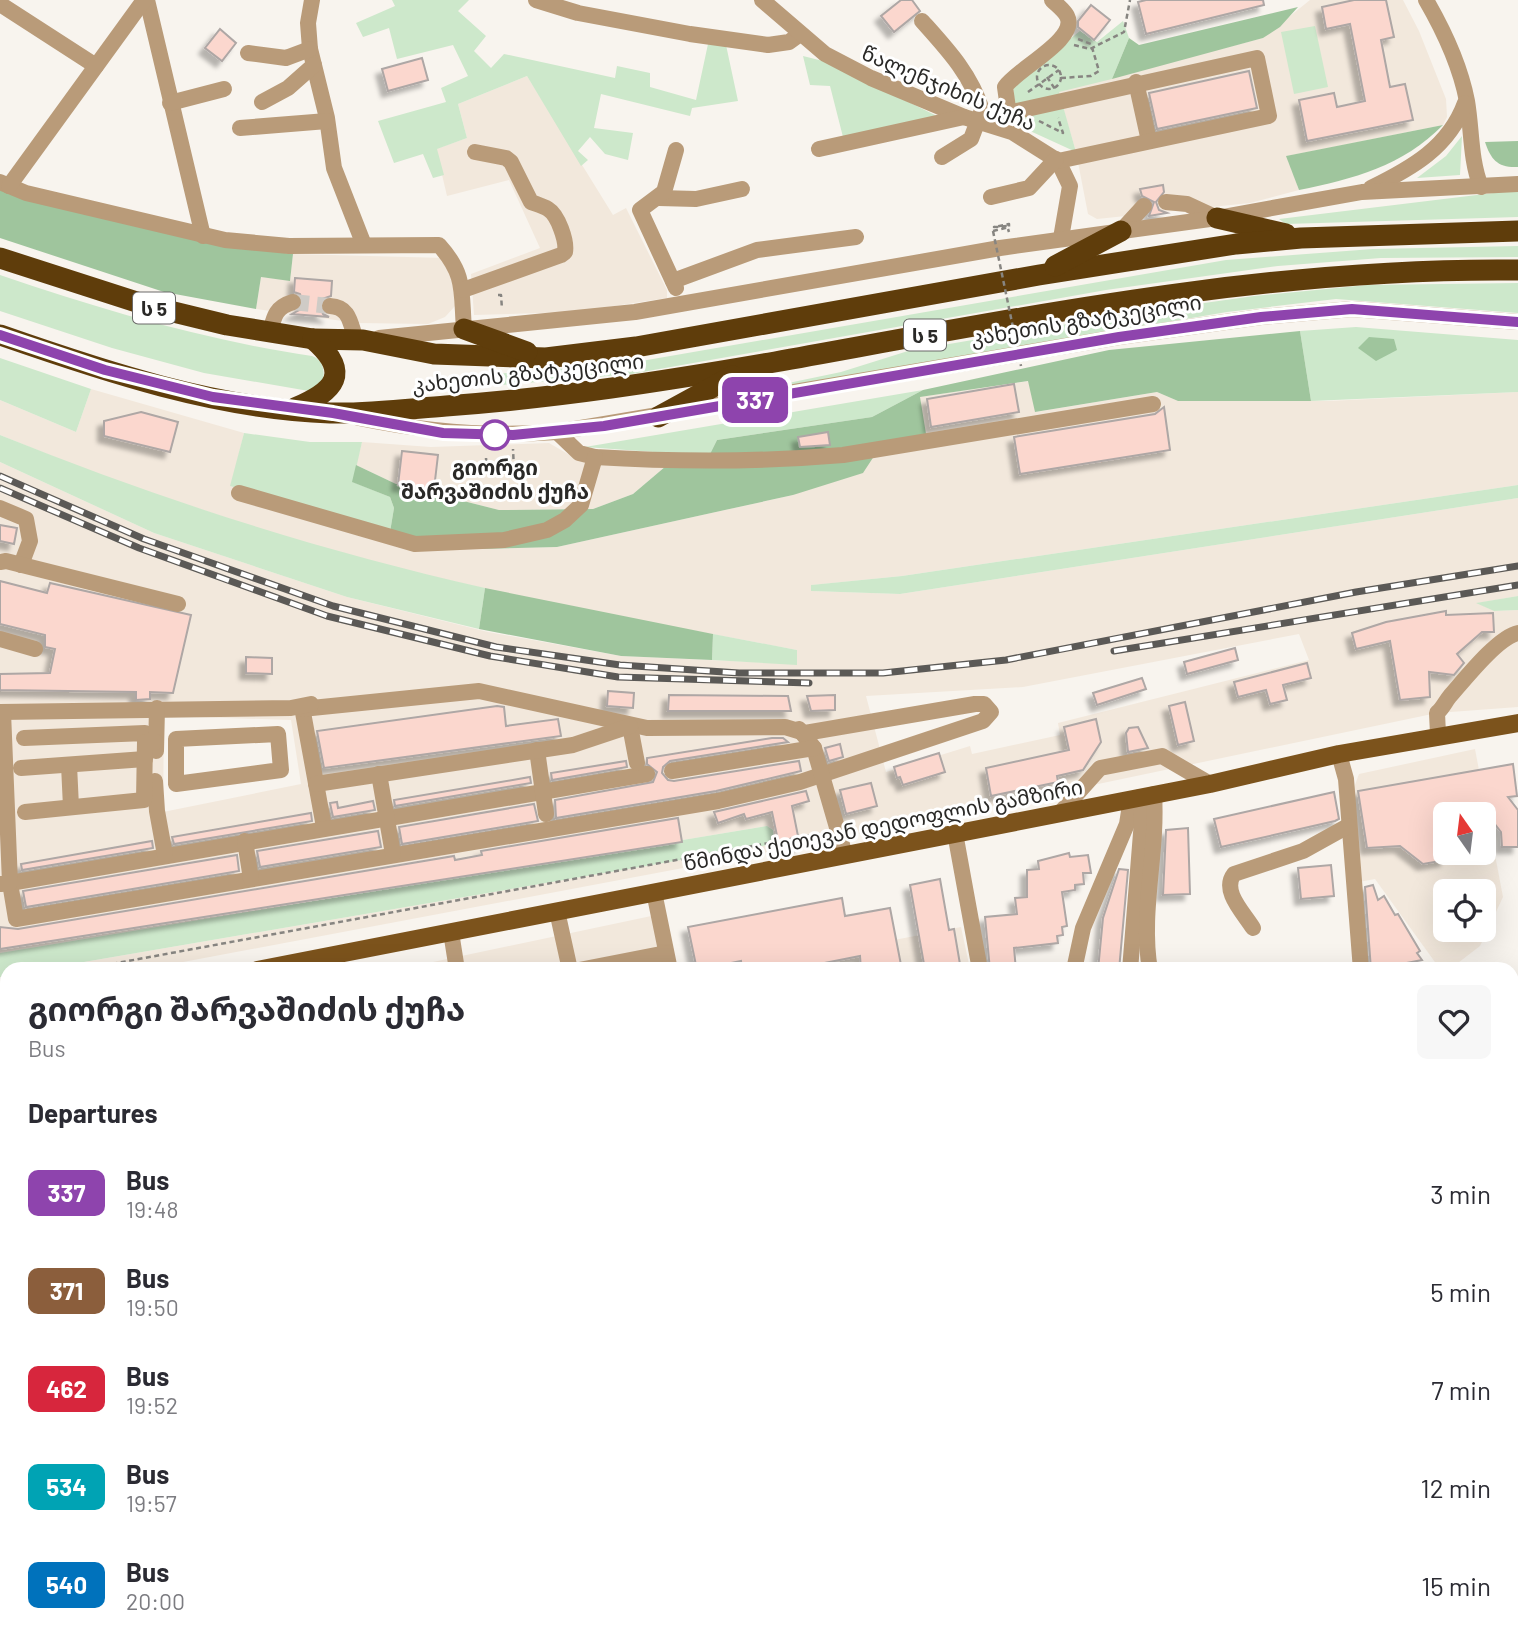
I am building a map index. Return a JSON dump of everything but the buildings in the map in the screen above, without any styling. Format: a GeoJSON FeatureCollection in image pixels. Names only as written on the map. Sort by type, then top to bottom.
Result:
{"type":"FeatureCollection","features":[{"type":"Feature","properties":{"kind":"highway"},"geometry":{"type":"LineString","coordinates":[[1217,218],[1301,238]]}},
{"type":"Feature","properties":{"kind":"highway"},"geometry":{"type":"LineString","coordinates":[[1039,275],[1121,231]]}},
{"type":"Feature","properties":{"kind":"highway","name":"კახეთის გზატკეცილი"},"geometry":{"type":"LineString","coordinates":[[0,258],[149,306],[270,332],[313,339],[359,340],[433,354],[546,358],[636,347],[1189,251],[1301,238],[1518,231]]}},
{"type":"Feature","properties":{"kind":"highway","name":"კახეთის გზატკეცილი"},"geometry":{"type":"LineString","coordinates":[[0,335],[116,373],[213,397],[290,410],[333,413],[587,393],[1100,304],[1242,284],[1346,274],[1518,270]]}},
{"type":"Feature","properties":{"kind":"highway"},"geometry":{"type":"LineString","coordinates":[[464,329],[546,358]]}},
{"type":"Feature","properties":{"kind":"highway"},"geometry":{"type":"LineString","coordinates":[[290,410],[325,395],[332,388],[336,377],[328,352],[313,339]]}},
{"type":"Feature","properties":{"kind":"highway"},"geometry":{"type":"LineString","coordinates":[[658,417],[750,366]]}},
{"type":"Feature","properties":{"kind":"main road","name":"წმინდა ქეთევან დედოფლის გამზირი"},"geometry":{"type":"LineString","coordinates":[[317,962],[451,932],[1210,784],[1438,734],[1518,723]]}},
{"type":"Feature","properties":{"kind":"street"},"geometry":{"type":"LineString","coordinates":[[146,0],[4,184],[203,236],[289,246],[439,245],[452,259],[461,278],[464,329]]}},
{"type":"Feature","properties":{"kind":"street"},"geometry":{"type":"LineString","coordinates":[[146,0],[203,236]]}},
{"type":"Feature","properties":{"kind":"street"},"geometry":{"type":"LineString","coordinates":[[312,0],[308,23],[312,57],[327,121],[334,168],[364,245]]}},
{"type":"Feature","properties":{"kind":"street"},"geometry":{"type":"LineString","coordinates":[[536,0],[578,13],[690,34],[768,45],[789,42],[800,34]]}},
{"type":"Feature","properties":{"kind":"street","name":"წალენჯიხის ქუჩა"},"geometry":{"type":"LineString","coordinates":[[762,0],[825,54],[871,78],[972,120],[1012,132],[1057,160]]}},
{"type":"Feature","properties":{"kind":"street"},"geometry":{"type":"LineString","coordinates":[[1012,132],[1005,87],[1013,75],[1066,35],[1069,23],[1067,16],[1052,0]]}},
{"type":"Feature","properties":{"kind":"street"},"geometry":{"type":"LineString","coordinates":[[1426,0],[1447,36],[1466,98],[1473,166],[1481,187]]}},
{"type":"Feature","properties":{"kind":"street"},"geometry":{"type":"LineString","coordinates":[[0,4],[96,66]]}},
{"type":"Feature","properties":{"kind":"street"},"geometry":{"type":"LineString","coordinates":[[820,149],[972,120],[982,110],[972,82],[922,21]]}},
{"type":"Feature","properties":{"kind":"street"},"geometry":{"type":"LineString","coordinates":[[248,54],[286,58],[312,57]]}},
{"type":"Feature","properties":{"kind":"street"},"geometry":{"type":"LineString","coordinates":[[262,102],[288,88],[312,57]]}},
{"type":"Feature","properties":{"kind":"street"},"geometry":{"type":"LineString","coordinates":[[991,197],[1029,188],[1057,160],[1269,116],[1257,58],[1007,109]]}},
{"type":"Feature","properties":{"kind":"street"},"geometry":{"type":"LineString","coordinates":[[1136,82],[1149,141]]}},
{"type":"Feature","properties":{"kind":"street"},"geometry":{"type":"LineString","coordinates":[[170,103],[224,89]]}},
{"type":"Feature","properties":{"kind":"street"},"geometry":{"type":"LineString","coordinates":[[1362,192],[1396,176],[1448,137],[1457,124],[1466,98]]}},
{"type":"Feature","properties":{"kind":"street"},"geometry":{"type":"LineString","coordinates":[[942,157],[971,139],[972,120]]}},
{"type":"Feature","properties":{"kind":"street"},"geometry":{"type":"LineString","coordinates":[[240,128],[327,121]]}},
{"type":"Feature","properties":{"kind":"street"},"geometry":{"type":"LineString","coordinates":[[676,150],[664,191],[659,198],[640,210],[682,303]]}},
{"type":"Feature","properties":{"kind":"street"},"geometry":{"type":"LineString","coordinates":[[463,290],[561,255],[566,246],[554,216],[548,209],[531,202],[511,162],[495,155],[475,152]]}},
{"type":"Feature","properties":{"kind":"street"},"geometry":{"type":"LineString","coordinates":[[1057,160],[1070,187],[1060,238]]}},
{"type":"Feature","properties":{"kind":"street","name":"კახეთის გზატკეცილი"},"geometry":{"type":"LineString","coordinates":[[359,340],[556,322],[1060,238],[1217,218],[1362,192],[1518,184]]}},
{"type":"Feature","properties":{"kind":"street"},"geometry":{"type":"LineString","coordinates":[[659,198],[695,199],[742,189]]}},
{"type":"Feature","properties":{"kind":"street"},"geometry":{"type":"LineString","coordinates":[[1166,202],[1187,204],[1217,218]]}},
{"type":"Feature","properties":{"kind":"street"},"geometry":{"type":"LineString","coordinates":[[1121,231],[1144,206]]}},
{"type":"Feature","properties":{"kind":"street"},"geometry":{"type":"LineString","coordinates":[[673,281],[757,250],[856,237]]}},
{"type":"Feature","properties":{"kind":"street"},"geometry":{"type":"LineString","coordinates":[[270,332],[274,315],[281,306],[293,302]]}},
{"type":"Feature","properties":{"kind":"street"},"geometry":{"type":"LineString","coordinates":[[330,306],[341,307],[347,313],[359,340]]}},
{"type":"Feature","properties":{"kind":"street","name":"კახეთის გზატკეცილი"},"geometry":{"type":"LineString","coordinates":[[333,413],[432,432],[513,435],[557,432],[1119,337],[1261,317],[1352,309],[1518,322]]}},
{"type":"Feature","properties":{"kind":"street"},"geometry":{"type":"LineString","coordinates":[[557,432],[579,453],[595,457],[718,461],[832,456],[1153,404]]}},
{"type":"Feature","properties":{"kind":"street"},"geometry":{"type":"LineString","coordinates":[[240,494],[415,544],[504,540],[547,530],[565,520],[581,505],[595,457]]}},
{"type":"Feature","properties":{"kind":"street"},"geometry":{"type":"LineString","coordinates":[[0,508],[26,519],[31,534],[21,565]]}},
{"type":"Feature","properties":{"kind":"street"},"geometry":{"type":"LineString","coordinates":[[0,562],[178,604]]}},
{"type":"Feature","properties":{"kind":"street"},"geometry":{"type":"LineString","coordinates":[[1438,734],[1437,713],[1489,652],[1508,635],[1518,633]]}},
{"type":"Feature","properties":{"kind":"street"},"geometry":{"type":"LineString","coordinates":[[0,639],[35,649]]}},
{"type":"Feature","properties":{"kind":"street"},"geometry":{"type":"LineString","coordinates":[[804,733],[975,704],[989,707],[989,717],[983,721],[824,774],[718,801],[548,822],[393,854],[8,920],[1,712],[302,708],[477,686],[632,724],[786,723],[804,733],[814,748],[824,774],[845,855]]}},
{"type":"Feature","properties":{"kind":"street"},"geometry":{"type":"LineString","coordinates":[[25,812],[144,800],[145,759],[157,708]]}},
{"type":"Feature","properties":{"kind":"street"},"geometry":{"type":"LineString","coordinates":[[211,708],[211,738]]}},
{"type":"Feature","properties":{"kind":"street"},"geometry":{"type":"LineString","coordinates":[[302,708],[324,827]]}},
{"type":"Feature","properties":{"kind":"street"},"geometry":{"type":"LineString","coordinates":[[316,784],[573,744],[632,724]]}},
{"type":"Feature","properties":{"kind":"street"},"geometry":{"type":"LineString","coordinates":[[5,884],[324,827],[543,792],[642,769],[632,724]]}},
{"type":"Feature","properties":{"kind":"street"},"geometry":{"type":"LineString","coordinates":[[24,738],[145,733],[151,742],[155,796],[165,855]]}},
{"type":"Feature","properties":{"kind":"street"},"geometry":{"type":"LineString","coordinates":[[278,734],[281,770],[176,783],[176,738],[211,738],[278,734]]}},
{"type":"Feature","properties":{"kind":"street"},"geometry":{"type":"LineString","coordinates":[[87,735],[89,763]]}},
{"type":"Feature","properties":{"kind":"street"},"geometry":{"type":"LineString","coordinates":[[672,771],[814,748]]}},
{"type":"Feature","properties":{"kind":"street"},"geometry":{"type":"LineString","coordinates":[[537,750],[548,822]]}},
{"type":"Feature","properties":{"kind":"street"},"geometry":{"type":"LineString","coordinates":[[1339,754],[1346,779],[1360,962]]}},
{"type":"Feature","properties":{"kind":"street"},"geometry":{"type":"LineString","coordinates":[[1060,813],[1100,768],[1162,755],[1210,784]]}},
{"type":"Feature","properties":{"kind":"street"},"geometry":{"type":"LineString","coordinates":[[21,768],[145,759]]}},
{"type":"Feature","properties":{"kind":"street"},"geometry":{"type":"LineString","coordinates":[[69,765],[71,807]]}},
{"type":"Feature","properties":{"kind":"street"},"geometry":{"type":"LineString","coordinates":[[379,774],[393,854]]}},
{"type":"Feature","properties":{"kind":"street"},"geometry":{"type":"LineString","coordinates":[[1075,962],[1083,928],[1127,824],[1142,797]]}},
{"type":"Feature","properties":{"kind":"street"},"geometry":{"type":"LineString","coordinates":[[1131,962],[1142,797]]}},
{"type":"Feature","properties":{"kind":"street"},"geometry":{"type":"LineString","coordinates":[[1142,797],[1156,818],[1146,947],[1149,962]]}},
{"type":"Feature","properties":{"kind":"street"},"geometry":{"type":"LineString","coordinates":[[1253,928],[1229,891],[1229,881],[1234,874],[1303,850],[1348,826]]}},
{"type":"Feature","properties":{"kind":"street"},"geometry":{"type":"LineString","coordinates":[[955,833],[979,962]]}},
{"type":"Feature","properties":{"kind":"street"},"geometry":{"type":"LineString","coordinates":[[245,841],[251,879]]}},
{"type":"Feature","properties":{"kind":"street"},"geometry":{"type":"LineString","coordinates":[[654,892],[668,961]]}},
{"type":"Feature","properties":{"kind":"street"},"geometry":{"type":"LineString","coordinates":[[557,911],[568,962]]}},
{"type":"Feature","properties":{"kind":"street"},"geometry":{"type":"LineString","coordinates":[[451,932],[456,962]]}},
{"type":"Feature","properties":{"kind":"path"},"geometry":{"type":"LineString","coordinates":[[1093,48],[1124,32],[1130,0]]}},
{"type":"Feature","properties":{"kind":"path"},"geometry":{"type":"LineString","coordinates":[[1039,84],[1051,89],[1061,78],[1095,74],[1099,71],[1089,43],[1066,35]]}},
{"type":"Feature","properties":{"kind":"path"},"geometry":{"type":"LineString","coordinates":[[1039,84],[1037,74],[1041,67],[1053,65],[1059,70],[1061,78]]}},
{"type":"Feature","properties":{"kind":"path"},"geometry":{"type":"LineString","coordinates":[[1007,109],[1059,70]]}},
{"type":"Feature","properties":{"kind":"path"},"geometry":{"type":"LineString","coordinates":[[1007,226],[994,227],[1009,224],[1009,228],[993,231],[1021,366]]}},
{"type":"Feature","properties":{"kind":"path"},"geometry":{"type":"LineString","coordinates":[[501,295],[502,311]]}},
{"type":"Feature","properties":{"kind":"path"},"geometry":{"type":"LineString","coordinates":[[486,458],[487,471],[514,470],[513,435]]}},
{"type":"Feature","properties":{"kind":"path"},"geometry":{"type":"LineString","coordinates":[[122,962],[839,830]]}},
{"type":"Feature","properties":{"kind":"shaded area"},"geometry":{"type":"Polygon","coordinates":[[[1310,0],[1403,0],[1419,31],[1446,99],[1447,117],[1443,125],[1287,156],[1299,190],[1250,203],[1097,219],[1088,214],[1076,152],[1058,91],[1263,38],[1310,0]]]}},
{"type":"Feature","properties":{"kind":"shaded area"},"geometry":{"type":"Polygon","coordinates":[[[527,76],[613,215],[626,208],[667,290],[667,298],[575,312],[474,315],[471,274],[540,248],[509,180],[447,196],[436,149],[467,138],[458,104],[527,76]]]}},
{"type":"Feature","properties":{"kind":"shaded area"},"geometry":{"type":"Polygon","coordinates":[[[293,254],[446,258],[455,272],[455,306],[445,317],[428,324],[357,323],[256,309],[261,277],[290,280],[293,254]]]}},
{"type":"Feature","properties":{"kind":"shaded area"},"geometry":{"type":"Polygon","coordinates":[[[1029,381],[1036,412],[1157,392],[1178,401],[1328,401],[1518,392],[1518,485],[902,576],[812,585],[812,591],[900,594],[1518,498],[1518,596],[1478,603],[1494,611],[1518,610],[1518,707],[1437,713],[816,843],[183,962],[84,962],[768,845],[774,839],[774,830],[767,826],[0,953],[0,462],[154,533],[347,597],[488,632],[621,656],[797,664],[797,650],[566,607],[400,569],[272,533],[104,477],[0,435],[0,400],[76,432],[91,389],[244,433],[231,486],[410,538],[479,549],[557,547],[793,495],[880,447],[926,440],[919,397],[1029,381]],[[1299,634],[1023,687],[866,696],[886,772],[970,746],[972,754],[1060,735],[1058,723],[1309,660],[1299,634]],[[164,716],[163,812],[301,784],[291,720],[164,716]]]}},
{"type":"Feature","properties":{"kind":"shaded area"},"geometry":{"type":"Polygon","coordinates":[[[362,442],[431,447],[549,443],[580,461],[666,466],[633,494],[593,509],[499,510],[396,484],[356,465],[362,442]]]}},
{"type":"Feature","properties":{"kind":"shaded area"},"geometry":{"type":"Polygon","coordinates":[[[1475,749],[1485,802],[1433,802],[1433,865],[1496,865],[1496,860],[1503,897],[1496,912],[1496,879],[1433,879],[1433,942],[1482,942],[1480,946],[1459,962],[1435,962],[1375,879],[1359,882],[1352,793],[1359,774],[1475,749]]]}},
{"type":"Feature","properties":{"kind":"shaded area"},"geometry":{"type":"Polygon","coordinates":[[[656,915],[666,962],[433,962],[656,915]]]}},
{"type":"Feature","properties":{"kind":"shaded area"},"geometry":{"type":"Polygon","coordinates":[[[961,927],[968,962],[781,962],[961,927]]]}},
{"type":"Feature","properties":{"kind":"green space"},"geometry":{"type":"Polygon","coordinates":[[[392,0],[469,0],[458,11],[486,36],[474,51],[491,68],[504,54],[615,78],[617,66],[650,73],[650,87],[696,100],[708,44],[726,45],[738,101],[692,108],[690,116],[601,94],[594,128],[633,133],[628,160],[605,154],[590,137],[578,151],[588,160],[581,166],[527,76],[458,104],[467,138],[437,149],[444,175],[433,178],[423,154],[394,163],[378,121],[446,102],[441,88],[468,76],[453,45],[397,59],[389,28],[363,37],[356,23],[395,6],[392,0]]]}},
{"type":"Feature","properties":{"kind":"green space"},"geometry":{"type":"Polygon","coordinates":[[[1298,7],[1280,27],[1263,38],[1112,79],[1129,38],[1139,45],[1298,7]]]}},
{"type":"Feature","properties":{"kind":"green space"},"geometry":{"type":"Polygon","coordinates":[[[1123,21],[1129,38],[1112,79],[1059,92],[1076,152],[1017,125],[1013,87],[1021,78],[1080,31],[1097,42],[1123,21]]]}},
{"type":"Feature","properties":{"kind":"green space"},"geometry":{"type":"Polygon","coordinates":[[[1315,26],[1328,87],[1294,94],[1281,32],[1315,26]]]}},
{"type":"Feature","properties":{"kind":"green space"},"geometry":{"type":"Polygon","coordinates":[[[803,56],[827,62],[937,116],[843,137],[830,86],[810,85],[803,56]]]}},
{"type":"Feature","properties":{"kind":"green space"},"geometry":{"type":"Polygon","coordinates":[[[1443,125],[1428,139],[1394,161],[1339,181],[1299,190],[1286,156],[1443,125]]]}},
{"type":"Feature","properties":{"kind":"green space"},"geometry":{"type":"Polygon","coordinates":[[[1462,136],[1460,175],[1417,178],[1446,156],[1462,136]]]}},
{"type":"Feature","properties":{"kind":"green space"},"geometry":{"type":"Polygon","coordinates":[[[1518,141],[1518,167],[1496,162],[1485,142],[1518,141]]]}},
{"type":"Feature","properties":{"kind":"green space"},"geometry":{"type":"Polygon","coordinates":[[[0,189],[251,249],[293,254],[290,281],[261,277],[256,309],[164,292],[0,238],[0,189]]]}},
{"type":"Feature","properties":{"kind":"green space"},"geometry":{"type":"Polygon","coordinates":[[[1518,190],[1518,217],[1286,224],[1279,219],[1518,190]]]}},
{"type":"Feature","properties":{"kind":"green space"},"geometry":{"type":"Polygon","coordinates":[[[1518,246],[1518,257],[1381,258],[1278,266],[1106,290],[631,374],[502,385],[494,384],[491,377],[495,374],[624,364],[1226,260],[1373,249],[1518,246]]]}},
{"type":"Feature","properties":{"kind":"green space"},"geometry":{"type":"Polygon","coordinates":[[[0,275],[154,323],[232,342],[312,356],[319,360],[322,366],[323,381],[309,391],[204,373],[112,348],[0,311],[0,275]]]}},
{"type":"Feature","properties":{"kind":"green space"},"geometry":{"type":"Polygon","coordinates":[[[1518,283],[1518,313],[1336,299],[1227,312],[703,401],[841,372],[908,351],[1126,314],[1254,296],[1367,285],[1518,283]]]}},
{"type":"Feature","properties":{"kind":"green space"},"geometry":{"type":"Polygon","coordinates":[[[1356,327],[1518,340],[1518,392],[1311,401],[1300,331],[1356,327]]]}},
{"type":"Feature","properties":{"kind":"green space"},"geometry":{"type":"Polygon","coordinates":[[[1300,331],[1311,401],[1178,401],[1157,392],[1035,412],[1028,381],[920,397],[927,440],[880,447],[863,473],[793,495],[557,547],[478,549],[390,532],[394,508],[390,497],[352,482],[356,465],[396,484],[499,510],[593,509],[633,494],[666,466],[709,456],[717,440],[872,417],[923,390],[1109,350],[1300,331]]]}},
{"type":"Feature","properties":{"kind":"green space"},"geometry":{"type":"Polygon","coordinates":[[[1369,337],[1394,339],[1397,350],[1376,361],[1358,348],[1369,337]]]}},
{"type":"Feature","properties":{"kind":"green space"},"geometry":{"type":"Polygon","coordinates":[[[0,358],[91,389],[76,432],[0,400],[0,358]]]}},
{"type":"Feature","properties":{"kind":"green space"},"geometry":{"type":"Polygon","coordinates":[[[923,390],[872,417],[717,440],[709,456],[585,447],[923,390]]]}},
{"type":"Feature","properties":{"kind":"green space"},"geometry":{"type":"Polygon","coordinates":[[[244,433],[310,442],[362,442],[353,482],[390,497],[394,508],[390,532],[230,486],[244,433]]]}},
{"type":"Feature","properties":{"kind":"green space"},"geometry":{"type":"Polygon","coordinates":[[[0,435],[119,481],[239,521],[361,557],[485,588],[479,629],[347,597],[154,533],[0,462],[0,435]]]}},
{"type":"Feature","properties":{"kind":"green space"},"geometry":{"type":"Polygon","coordinates":[[[1518,485],[1518,498],[900,594],[811,591],[811,585],[902,576],[1518,485]]]}},
{"type":"Feature","properties":{"kind":"green space"},"geometry":{"type":"Polygon","coordinates":[[[485,588],[713,634],[712,660],[621,656],[479,629],[485,588]]]}},
{"type":"Feature","properties":{"kind":"green space"},"geometry":{"type":"Polygon","coordinates":[[[1518,596],[1518,610],[1494,611],[1476,603],[1518,596]]]}},
{"type":"Feature","properties":{"kind":"green space"},"geometry":{"type":"Polygon","coordinates":[[[713,634],[797,650],[797,665],[712,660],[713,634]]]}},
{"type":"Feature","properties":{"kind":"green space"},"geometry":{"type":"Polygon","coordinates":[[[767,826],[773,830],[774,839],[768,845],[84,962],[0,962],[0,953],[767,826]]]}},
{"type":"Feature","properties":{"kind":"tunnel"},"geometry":{"type":"LineString","coordinates":[[293,302],[330,306]]}},
{"type":"Feature","properties":{"kind":"railway"},"geometry":{"type":"LineString","coordinates":[[0,476],[144,539],[333,606],[496,647],[620,665],[739,673],[883,673],[1006,660],[1356,592],[1518,566]]}},
{"type":"Feature","properties":{"kind":"railway"},"geometry":{"type":"LineString","coordinates":[[0,488],[139,548],[327,616],[490,656],[618,677],[809,683]]}},
{"type":"Feature","properties":{"kind":"railway"},"geometry":{"type":"LineString","coordinates":[[1114,651],[1518,585]]}},
{"type":"Feature","properties":{"kind":"bus line","name":"337"},"geometry":{"type":"LineString","coordinates":[[0,335],[105,370],[251,405],[333,413],[443,433],[513,435],[604,426],[1119,337],[1261,317],[1352,309],[1518,322]]}},
{"type":"Feature","properties":{"kind":"place","name":"გიორგი შარვაშიძის ქუჩა"},"geometry":{"type":"Point","coordinates":[495,435]}}]}
